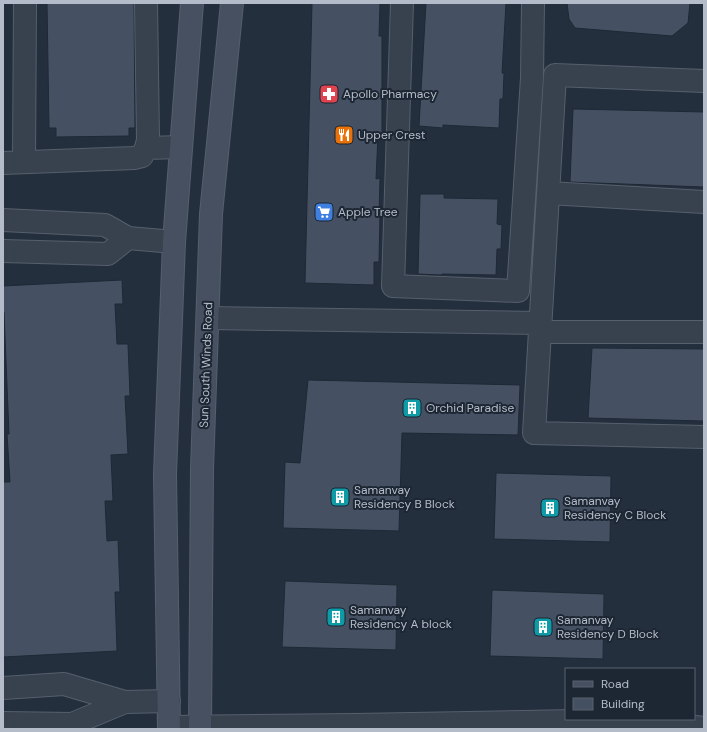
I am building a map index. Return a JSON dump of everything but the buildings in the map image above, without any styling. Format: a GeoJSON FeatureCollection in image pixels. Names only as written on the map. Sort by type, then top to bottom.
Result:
{"type":"FeatureCollection","features":[{"type":"Feature","properties":{"kind":"street"},"geometry":{"type":"LineString","coordinates":[[25,3],[13,162],[134,158],[142,156],[148,140],[146,3]]}},
{"type":"Feature","properties":{"kind":"street"},"geometry":{"type":"LineString","coordinates":[[192,3],[174,242],[165,474],[169,728],[632,720],[704,728]]}},
{"type":"Feature","properties":{"kind":"street","name":"Sun South Winds Road"},"geometry":{"type":"LineString","coordinates":[[200,727],[202,469],[211,214],[232,3]]}},
{"type":"Feature","properties":{"kind":"street"},"geometry":{"type":"LineString","coordinates":[[402,3],[393,286],[518,291],[532,78],[534,3]]}},
{"type":"Feature","properties":{"kind":"street"},"geometry":{"type":"LineString","coordinates":[[704,81],[555,75],[534,433],[704,437]]}},
{"type":"Feature","properties":{"kind":"street"},"geometry":{"type":"LineString","coordinates":[[146,148],[181,147]]}},
{"type":"Feature","properties":{"kind":"street"},"geometry":{"type":"LineString","coordinates":[[548,194],[704,202]]}},
{"type":"Feature","properties":{"kind":"street"},"geometry":{"type":"LineString","coordinates":[[3,220],[105,225],[128,238],[174,242]]}},
{"type":"Feature","properties":{"kind":"street"},"geometry":{"type":"LineString","coordinates":[[3,251],[108,254],[128,238]]}},
{"type":"Feature","properties":{"kind":"street"},"geometry":{"type":"LineString","coordinates":[[208,318],[704,332]]}},
{"type":"Feature","properties":{"kind":"street"},"geometry":{"type":"LineString","coordinates":[[3,688],[64,684],[125,702],[169,701]]}},
{"type":"Feature","properties":{"kind":"street"},"geometry":{"type":"LineString","coordinates":[[3,723],[72,724],[125,702]]}},
{"type":"Feature","properties":{"kind":"place","name":"Apollo Pharmacy"},"geometry":{"type":"Point","coordinates":[329,94]}},
{"type":"Feature","properties":{"kind":"place","name":"Upper Crest"},"geometry":{"type":"Point","coordinates":[344,135]}},
{"type":"Feature","properties":{"kind":"place","name":"Apple Tree"},"geometry":{"type":"Point","coordinates":[324,212]}},
{"type":"Feature","properties":{"kind":"place","name":"Orchid Paradise"},"geometry":{"type":"Point","coordinates":[412,408]}},
{"type":"Feature","properties":{"kind":"place","name":"Samanvay Residency B Block"},"geometry":{"type":"Point","coordinates":[340,497]}},
{"type":"Feature","properties":{"kind":"place","name":"Samanvay Residency C Block"},"geometry":{"type":"Point","coordinates":[550,508]}},
{"type":"Feature","properties":{"kind":"place","name":"Samanvay Residency A block"},"geometry":{"type":"Point","coordinates":[336,617]}},
{"type":"Feature","properties":{"kind":"place","name":"Samanvay Residency D Block"},"geometry":{"type":"Point","coordinates":[543,627]}}]}
